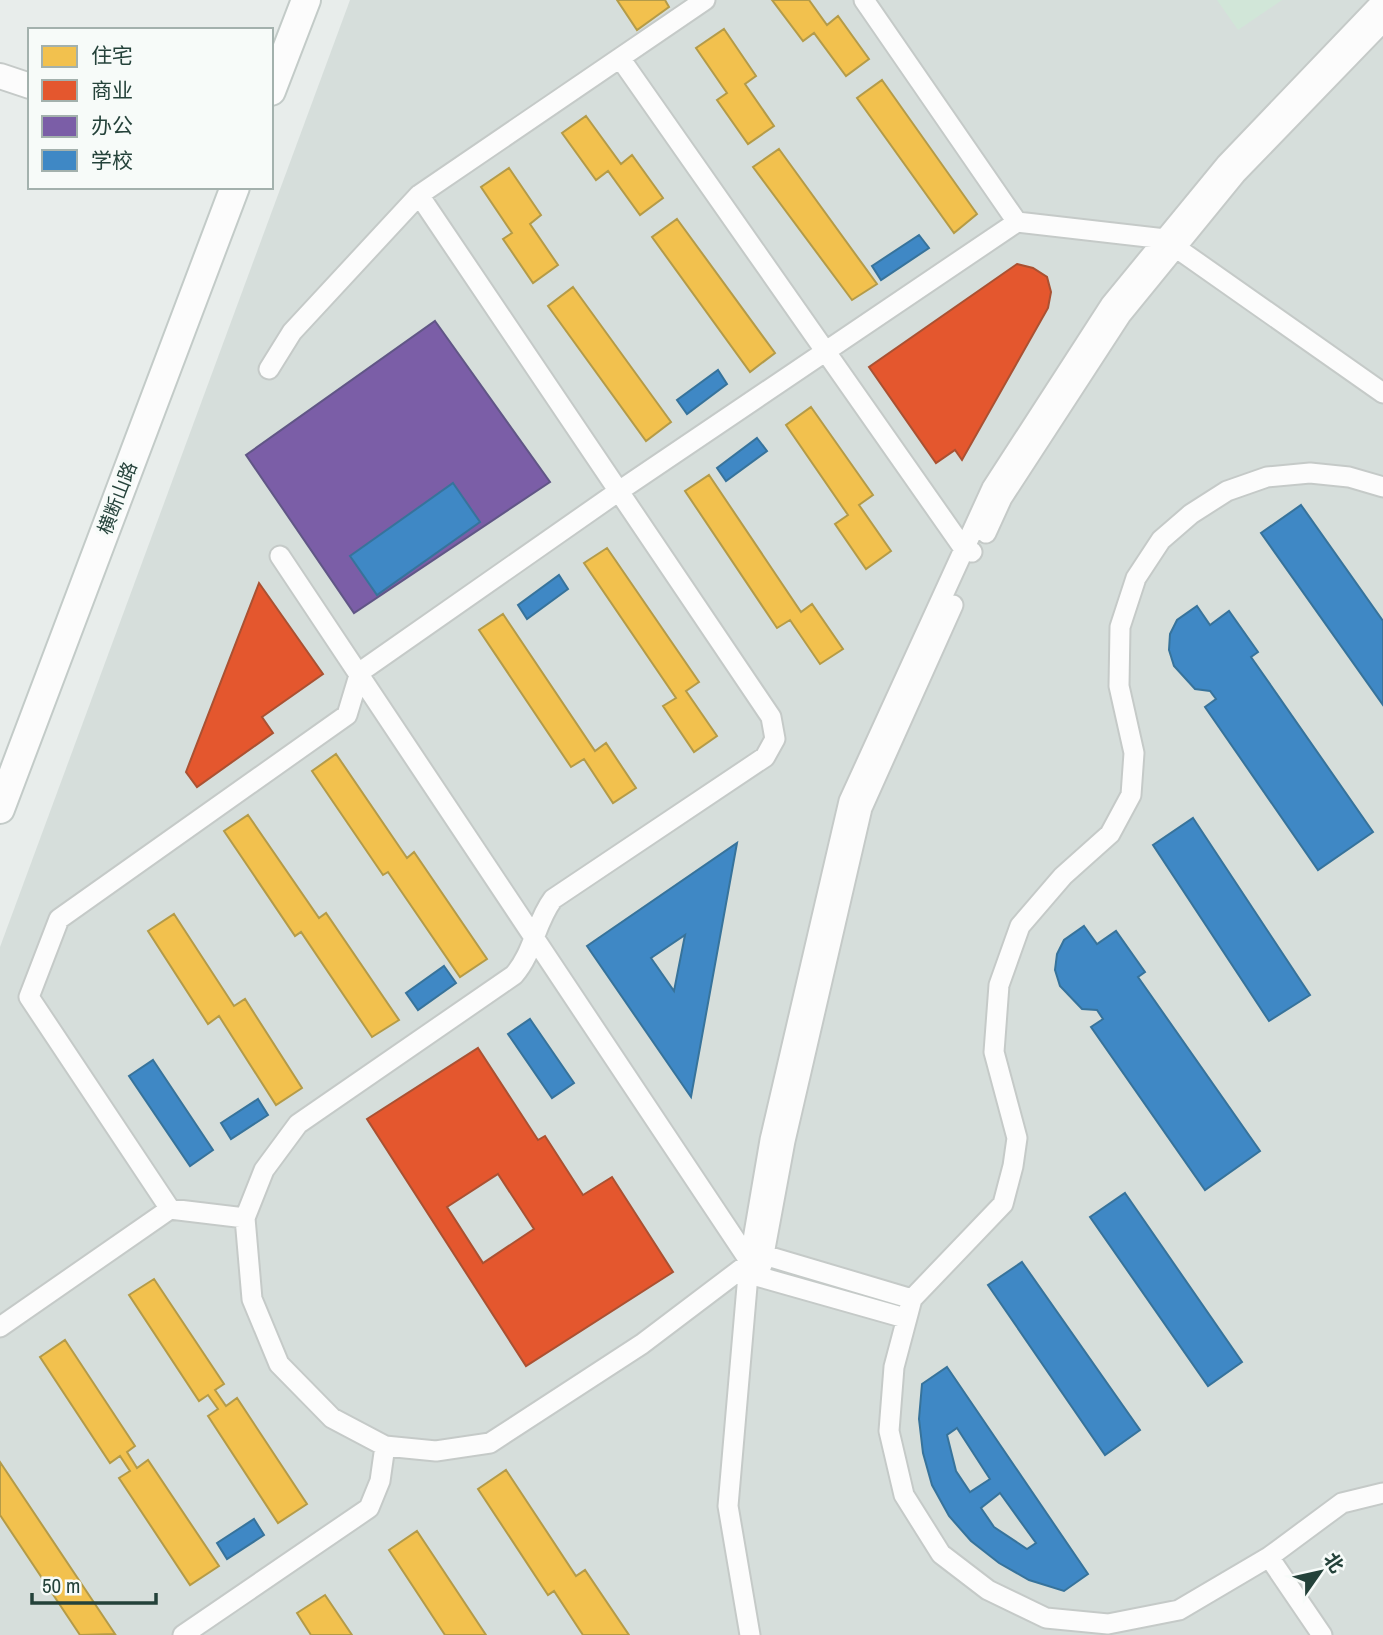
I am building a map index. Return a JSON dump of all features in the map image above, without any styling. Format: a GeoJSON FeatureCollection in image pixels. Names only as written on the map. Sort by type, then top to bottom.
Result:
{"type":"FeatureCollection","features":[{"type":"Feature","properties":{"kind":"main road"},"geometry":{"type":"LineString","coordinates":[[273,86],[306,0]]}},
{"type":"Feature","properties":{"kind":"main road","name":"横断山路"},"geometry":{"type":"LineString","coordinates":[[0,809],[234,189]]}},
{"type":"Feature","properties":{"kind":"street"},"geometry":{"type":"LineString","coordinates":[[269,369],[292,332],[419,195],[705,0]]}},
{"type":"Feature","properties":{"kind":"street"},"geometry":{"type":"LineString","coordinates":[[864,0],[1017,222]]}},
{"type":"Feature","properties":{"kind":"street"},"geometry":{"type":"LineString","coordinates":[[750,1635],[728,1506],[758,1265],[862,808],[970,551],[1002,498],[1114,326],[1174,243],[1226,164],[1383,0]]}},
{"type":"Feature","properties":{"kind":"street"},"geometry":{"type":"LineString","coordinates":[[1174,243],[1236,174],[1383,22]]}},
{"type":"Feature","properties":{"kind":"street"},"geometry":{"type":"LineString","coordinates":[[620,58],[970,551]]}},
{"type":"Feature","properties":{"kind":"street"},"geometry":{"type":"LineString","coordinates":[[0,76],[28,85]]}},
{"type":"Feature","properties":{"kind":"street"},"geometry":{"type":"LineString","coordinates":[[419,195],[771,717],[775,739],[765,757],[554,899],[542,913],[527,960],[514,975],[298,1124],[264,1170],[245,1218],[252,1299],[279,1364],[332,1418],[385,1446],[436,1451],[490,1443],[758,1265],[912,1299]]}},
{"type":"Feature","properties":{"kind":"street"},"geometry":{"type":"LineString","coordinates":[[170,1209],[29,997],[59,919],[347,715],[360,672],[619,491],[1017,222],[1174,243],[1383,393]]}},
{"type":"Feature","properties":{"kind":"street"},"geometry":{"type":"LineString","coordinates":[[1383,487],[1349,477],[1310,473],[1267,477],[1227,491],[1191,514],[1161,540],[1136,578],[1120,627],[1119,686],[1134,753],[1131,795],[1110,834],[1063,876],[1020,926],[999,985],[994,1052],[1017,1138],[1003,1204],[912,1299],[894,1367],[889,1431],[904,1495],[941,1554],[988,1590],[1046,1618],[1108,1624],[1179,1610],[1269,1557],[1342,1503],[1383,1493]]}},
{"type":"Feature","properties":{"kind":"street"},"geometry":{"type":"LineString","coordinates":[[280,556],[758,1265],[905,1318]]}},
{"type":"Feature","properties":{"kind":"street"},"geometry":{"type":"LineString","coordinates":[[0,1327],[170,1209],[245,1218]]}},
{"type":"Feature","properties":{"kind":"street"},"geometry":{"type":"LineString","coordinates":[[758,1265],[741,1507],[760,1635]]}},
{"type":"Feature","properties":{"kind":"street"},"geometry":{"type":"LineString","coordinates":[[183,1635],[369,1508],[380,1481],[385,1446]]}},
{"type":"Feature","properties":{"kind":"street"},"geometry":{"type":"LineString","coordinates":[[1269,1557],[1322,1635]]}},
{"type":"Feature","properties":{"kind":"shaded area"},"geometry":{"type":"Polygon","coordinates":[[[350,0],[1383,0],[1383,1635],[0,1635],[0,947],[350,0]]]}},
{"type":"Feature","properties":{"kind":"green space"},"geometry":{"type":"Polygon","coordinates":[[[1217,0],[1282,0],[1238,30],[1217,0]]]}},
{"type":"Feature","properties":{"kind":"building: 住宅"},"geometry":{"type":"Polygon","coordinates":[[[617,0],[665,0],[669,7],[637,30],[617,0]]]}},
{"type":"Feature","properties":{"kind":"building: 住宅"},"geometry":{"type":"Polygon","coordinates":[[[772,0],[809,0],[827,25],[838,16],[869,59],[846,76],[814,33],[803,41],[772,0]]]}},
{"type":"Feature","properties":{"kind":"building: 住宅"},"geometry":{"type":"Polygon","coordinates":[[[724,29],[756,76],[745,84],[774,126],[748,144],[717,100],[727,93],[696,48],[724,29]]]}},
{"type":"Feature","properties":{"kind":"building: 住宅"},"geometry":{"type":"Polygon","coordinates":[[[882,80],[977,214],[954,233],[857,98],[882,80]]]}},
{"type":"Feature","properties":{"kind":"building: 住宅"},"geometry":{"type":"Polygon","coordinates":[[[586,116],[621,164],[632,155],[663,198],[640,215],[608,171],[596,180],[562,133],[586,116]]]}},
{"type":"Feature","properties":{"kind":"building: 住宅"},"geometry":{"type":"Polygon","coordinates":[[[779,149],[877,284],[852,300],[753,167],[779,149]]]}},
{"type":"Feature","properties":{"kind":"building: 住宅"},"geometry":{"type":"Polygon","coordinates":[[[509,168],[541,215],[530,224],[558,265],[533,283],[503,239],[512,233],[481,187],[509,168]]]}},
{"type":"Feature","properties":{"kind":"building: 住宅"},"geometry":{"type":"Polygon","coordinates":[[[677,219],[775,353],[750,372],[652,237],[677,219]]]}},
{"type":"Feature","properties":{"kind":"building: 住宅"},"geometry":{"type":"Polygon","coordinates":[[[573,287],[671,422],[646,441],[548,306],[573,287]]]}},
{"type":"Feature","properties":{"kind":"building: 住宅"},"geometry":{"type":"Polygon","coordinates":[[[811,407],[873,495],[859,505],[891,551],[866,569],[835,524],[848,515],[786,425],[811,407]]]}},
{"type":"Feature","properties":{"kind":"building: 住宅"},"geometry":{"type":"Polygon","coordinates":[[[709,475],[801,612],[812,604],[843,649],[820,664],[790,620],[777,628],[685,491],[709,475]]]}},
{"type":"Feature","properties":{"kind":"building: 住宅"},"geometry":{"type":"Polygon","coordinates":[[[607,548],[699,682],[686,691],[717,736],[694,752],[663,706],[676,698],[584,563],[607,548]]]}},
{"type":"Feature","properties":{"kind":"building: 住宅"},"geometry":{"type":"Polygon","coordinates":[[[503,614],[595,751],[606,743],[636,788],[613,803],[584,759],[571,767],[479,630],[503,614]]]}},
{"type":"Feature","properties":{"kind":"building: 住宅"},"geometry":{"type":"Polygon","coordinates":[[[336,754],[407,858],[414,852],[487,959],[460,977],[388,872],[383,875],[312,771],[336,754]]]}},
{"type":"Feature","properties":{"kind":"building: 住宅"},"geometry":{"type":"Polygon","coordinates":[[[248,815],[319,918],[326,913],[399,1020],[372,1037],[301,932],[295,936],[224,831],[248,815]]]}},
{"type":"Feature","properties":{"kind":"building: 住宅"},"geometry":{"type":"Polygon","coordinates":[[[174,914],[234,1006],[245,999],[302,1088],[276,1105],[219,1016],[208,1024],[148,931],[174,914]]]}},
{"type":"Feature","properties":{"kind":"building: 住宅"},"geometry":{"type":"Polygon","coordinates":[[[154,1279],[224,1384],[215,1390],[226,1406],[237,1398],[307,1504],[278,1523],[208,1416],[218,1409],[208,1395],[199,1401],[129,1295],[154,1279]]]}},
{"type":"Feature","properties":{"kind":"building: 住宅"},"geometry":{"type":"Polygon","coordinates":[[[65,1340],[135,1446],[127,1452],[137,1468],[148,1460],[219,1566],[190,1585],[119,1478],[130,1471],[120,1456],[110,1463],[40,1357],[65,1340]]]}},
{"type":"Feature","properties":{"kind":"building: 住宅"},"geometry":{"type":"Polygon","coordinates":[[[0,1462],[115,1634],[80,1635],[0,1515],[0,1462]]]}},
{"type":"Feature","properties":{"kind":"building: 住宅"},"geometry":{"type":"Polygon","coordinates":[[[506,1470],[576,1576],[585,1570],[629,1635],[583,1635],[554,1591],[548,1595],[478,1489],[506,1470]]]}},
{"type":"Feature","properties":{"kind":"building: 住宅"},"geometry":{"type":"Polygon","coordinates":[[[417,1531],[486,1635],[445,1635],[389,1550],[417,1531]]]}},
{"type":"Feature","properties":{"kind":"building: 住宅"},"geometry":{"type":"Polygon","coordinates":[[[325,1595],[352,1635],[311,1635],[297,1613],[325,1595]]]}},
{"type":"Feature","properties":{"kind":"building: 商业"},"geometry":{"type":"Polygon","coordinates":[[[1017,264],[1033,268],[1047,277],[1051,292],[1048,308],[962,460],[955,450],[936,463],[869,367],[1017,264]]]}},
{"type":"Feature","properties":{"kind":"building: 商业"},"geometry":{"type":"Polygon","coordinates":[[[259,583],[323,674],[262,717],[273,733],[197,787],[186,772],[259,583]]]}},
{"type":"Feature","properties":{"kind":"building: 商业"},"geometry":{"type":"Polygon","coordinates":[[[478,1048],[538,1140],[545,1136],[583,1195],[612,1177],[673,1272],[526,1366],[367,1119],[478,1048]],[[498,1174],[447,1207],[483,1263],[534,1229],[498,1174]]]}},
{"type":"Feature","properties":{"kind":"building: 办公"},"geometry":{"type":"Polygon","coordinates":[[[435,321],[550,482],[354,613],[246,455],[435,321]]]}},
{"type":"Feature","properties":{"kind":"building: 学校"},"geometry":{"type":"Polygon","coordinates":[[[919,235],[929,248],[881,280],[872,266],[919,235]]]}},
{"type":"Feature","properties":{"kind":"building: 学校"},"geometry":{"type":"Polygon","coordinates":[[[718,370],[727,384],[687,414],[677,400],[718,370]]]}},
{"type":"Feature","properties":{"kind":"building: 学校"},"geometry":{"type":"Polygon","coordinates":[[[757,438],[767,451],[726,481],[717,468],[757,438]]]}},
{"type":"Feature","properties":{"kind":"building: 学校"},"geometry":{"type":"Polygon","coordinates":[[[453,483],[480,522],[377,595],[350,556],[453,483]]]}},
{"type":"Feature","properties":{"kind":"building: 学校"},"geometry":{"type":"Polygon","coordinates":[[[1301,505],[1383,621],[1383,705],[1261,533],[1301,505]]]}},
{"type":"Feature","properties":{"kind":"building: 学校"},"geometry":{"type":"Polygon","coordinates":[[[559,575],[568,589],[527,619],[518,605],[559,575]]]}},
{"type":"Feature","properties":{"kind":"building: 学校"},"geometry":{"type":"Polygon","coordinates":[[[1197,606],[1210,625],[1229,611],[1258,652],[1251,657],[1373,832],[1318,870],[1205,707],[1216,699],[1210,691],[1195,689],[1174,666],[1169,650],[1170,634],[1177,620],[1197,606]]]}},
{"type":"Feature","properties":{"kind":"building: 学校"},"geometry":{"type":"Polygon","coordinates":[[[1193,818],[1310,995],[1269,1021],[1153,845],[1193,818]]]}},
{"type":"Feature","properties":{"kind":"building: 学校"},"geometry":{"type":"Polygon","coordinates":[[[737,843],[691,1097],[587,946],[737,843]],[[685,935],[651,958],[674,991],[685,935]]]}},
{"type":"Feature","properties":{"kind":"building: 学校"},"geometry":{"type":"Polygon","coordinates":[[[1084,926],[1097,944],[1116,931],[1145,972],[1138,977],[1260,1151],[1205,1190],[1091,1027],[1103,1019],[1097,1010],[1082,1009],[1060,986],[1055,970],[1057,954],[1064,940],[1084,926]]]}},
{"type":"Feature","properties":{"kind":"building: 学校"},"geometry":{"type":"Polygon","coordinates":[[[444,966],[456,983],[418,1010],[406,993],[444,966]]]}},
{"type":"Feature","properties":{"kind":"building: 学校"},"geometry":{"type":"Polygon","coordinates":[[[530,1019],[574,1083],[552,1098],[508,1034],[530,1019]]]}},
{"type":"Feature","properties":{"kind":"building: 学校"},"geometry":{"type":"Polygon","coordinates":[[[153,1060],[213,1150],[190,1166],[129,1076],[153,1060]]]}},
{"type":"Feature","properties":{"kind":"building: 学校"},"geometry":{"type":"Polygon","coordinates":[[[258,1099],[268,1115],[231,1139],[221,1123],[258,1099]]]}},
{"type":"Feature","properties":{"kind":"building: 学校"},"geometry":{"type":"Polygon","coordinates":[[[1125,1193],[1242,1362],[1208,1386],[1090,1217],[1125,1193]]]}},
{"type":"Feature","properties":{"kind":"building: 学校"},"geometry":{"type":"Polygon","coordinates":[[[1022,1262],[1140,1430],[1105,1455],[988,1285],[1022,1262]]]}},
{"type":"Feature","properties":{"kind":"building: 学校"},"geometry":{"type":"Polygon","coordinates":[[[947,1367],[1088,1574],[1064,1591],[1029,1580],[999,1563],[971,1541],[949,1516],[932,1485],[923,1453],[919,1419],[922,1384],[947,1367]],[[957,1428],[947,1435],[956,1471],[970,1492],[990,1479],[957,1428]],[[1000,1493],[981,1508],[994,1527],[1027,1549],[1036,1543],[1000,1493]]]}},
{"type":"Feature","properties":{"kind":"building: 学校"},"geometry":{"type":"Polygon","coordinates":[[[254,1519],[264,1535],[227,1559],[217,1543],[254,1519]]]}}]}
